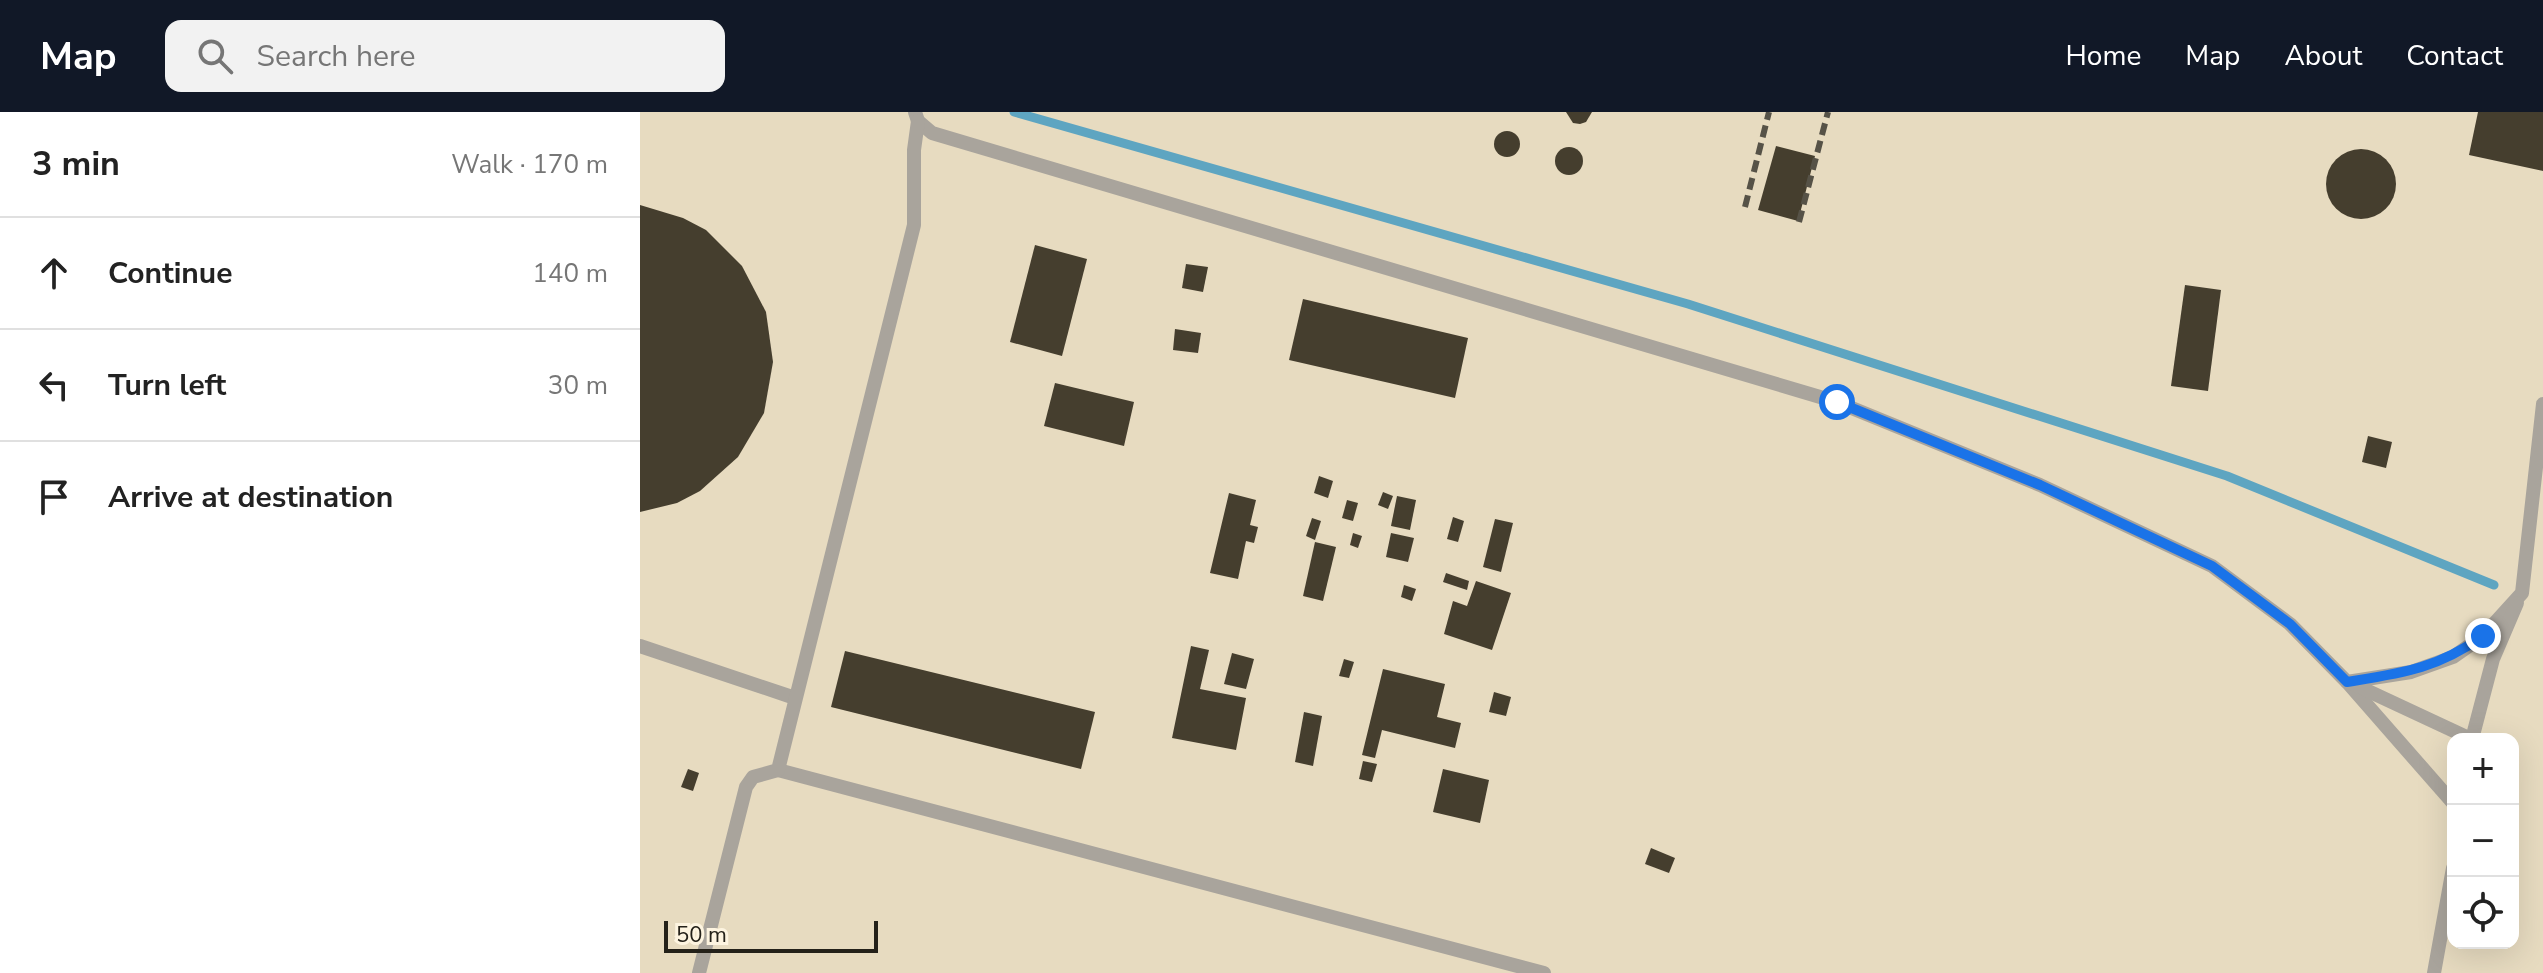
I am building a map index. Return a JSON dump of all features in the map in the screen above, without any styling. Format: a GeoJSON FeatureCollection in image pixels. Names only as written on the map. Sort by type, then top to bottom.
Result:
{"type":"FeatureCollection","features":[{"type":"Feature","properties":{"kind":"lane"},"geometry":{"type":"LineString","coordinates":[[916,116],[932,133],[1837,402],[2040,485],[2212,566],[2290,624],[2347,682],[2447,796]]}},
{"type":"Feature","properties":{"kind":"lane"},"geometry":{"type":"LineString","coordinates":[[778,770],[914,225],[916,116]]}},
{"type":"Feature","properties":{"kind":"lane"},"geometry":{"type":"LineString","coordinates":[[2474,733],[2493,659],[2522,593],[2543,404]]}},
{"type":"Feature","properties":{"kind":"lane"},"geometry":{"type":"LineString","coordinates":[[2347,682],[2411,672],[2453,657],[2483,636],[2522,593]]}},
{"type":"Feature","properties":{"kind":"lane"},"geometry":{"type":"LineString","coordinates":[[640,646],[795,698]]}},
{"type":"Feature","properties":{"kind":"lane"},"geometry":{"type":"LineString","coordinates":[[2347,682],[2459,733]]}},
{"type":"Feature","properties":{"kind":"lane"},"geometry":{"type":"LineString","coordinates":[[699,973],[746,787],[753,777],[778,770],[1544,973]]}},
{"type":"Feature","properties":{"kind":"lane"},"geometry":{"type":"LineString","coordinates":[[2434,973],[2451,877]]}},
{"type":"Feature","properties":{"kind":"shaded area"},"geometry":{"type":"Polygon","coordinates":[[[640,112],[2543,112],[2543,973],[640,973],[640,112]]]}},
{"type":"Feature","properties":{"kind":"building"},"geometry":{"type":"Polygon","coordinates":[[[1566,112],[1592,112],[1586,122],[1580,124],[1573,123],[1566,112]]]}},
{"type":"Feature","properties":{"kind":"building"},"geometry":{"type":"Polygon","coordinates":[[[2478,112],[2543,112],[2543,171],[2469,155],[2478,112]]]}},
{"type":"Feature","properties":{"kind":"building"},"geometry":{"type":"Polygon","coordinates":[[[1507,131],[1516,135],[1520,144],[1516,153],[1507,157],[1498,153],[1494,144],[1498,135],[1507,131]]]}},
{"type":"Feature","properties":{"kind":"building"},"geometry":{"type":"Polygon","coordinates":[[[1776,146],[1815,156],[1798,221],[1758,210],[1776,146]]]}},
{"type":"Feature","properties":{"kind":"building"},"geometry":{"type":"Polygon","coordinates":[[[1569,147],[1579,151],[1583,161],[1579,171],[1569,175],[1559,171],[1555,161],[1559,151],[1569,147]]]}},
{"type":"Feature","properties":{"kind":"building"},"geometry":{"type":"Polygon","coordinates":[[[2361,149],[2380,155],[2390,165],[2396,184],[2390,203],[2380,213],[2361,219],[2342,213],[2332,203],[2326,184],[2332,165],[2342,155],[2361,149]]]}},
{"type":"Feature","properties":{"kind":"building"},"geometry":{"type":"Polygon","coordinates":[[[640,205],[683,218],[706,230],[742,266],[766,312],[773,362],[764,413],[738,457],[700,491],[677,503],[640,512],[640,205]]]}},
{"type":"Feature","properties":{"kind":"building"},"geometry":{"type":"Polygon","coordinates":[[[1035,245],[1087,259],[1062,356],[1010,342],[1035,245]]]}},
{"type":"Feature","properties":{"kind":"building"},"geometry":{"type":"Polygon","coordinates":[[[1186,264],[1208,267],[1203,292],[1182,288],[1186,264]]]}},
{"type":"Feature","properties":{"kind":"building"},"geometry":{"type":"Polygon","coordinates":[[[2185,285],[2221,290],[2208,391],[2171,386],[2185,285]]]}},
{"type":"Feature","properties":{"kind":"building"},"geometry":{"type":"Polygon","coordinates":[[[1303,299],[1468,338],[1455,398],[1289,360],[1303,299]]]}},
{"type":"Feature","properties":{"kind":"building"},"geometry":{"type":"Polygon","coordinates":[[[1175,329],[1201,333],[1198,353],[1173,350],[1175,329]]]}},
{"type":"Feature","properties":{"kind":"building"},"geometry":{"type":"Polygon","coordinates":[[[1055,383],[1134,402],[1124,446],[1044,426],[1055,383]]]}},
{"type":"Feature","properties":{"kind":"building"},"geometry":{"type":"Polygon","coordinates":[[[2368,436],[2392,442],[2386,468],[2362,462],[2368,436]]]}},
{"type":"Feature","properties":{"kind":"building"},"geometry":{"type":"Polygon","coordinates":[[[1319,476],[1333,481],[1328,498],[1314,493],[1319,476]]]}},
{"type":"Feature","properties":{"kind":"building"},"geometry":{"type":"Polygon","coordinates":[[[1383,492],[1393,496],[1388,509],[1378,505],[1383,492]]]}},
{"type":"Feature","properties":{"kind":"building"},"geometry":{"type":"Polygon","coordinates":[[[1229,493],[1256,500],[1250,525],[1258,527],[1254,543],[1246,541],[1238,579],[1210,573],[1229,493]]]}},
{"type":"Feature","properties":{"kind":"building"},"geometry":{"type":"Polygon","coordinates":[[[1397,496],[1416,500],[1410,530],[1391,526],[1397,496]]]}},
{"type":"Feature","properties":{"kind":"building"},"geometry":{"type":"Polygon","coordinates":[[[1347,500],[1358,503],[1353,521],[1342,518],[1347,500]]]}},
{"type":"Feature","properties":{"kind":"building"},"geometry":{"type":"Polygon","coordinates":[[[1453,517],[1464,521],[1458,542],[1447,539],[1453,517]]]}},
{"type":"Feature","properties":{"kind":"building"},"geometry":{"type":"Polygon","coordinates":[[[1312,518],[1321,521],[1315,540],[1306,536],[1312,518]]]}},
{"type":"Feature","properties":{"kind":"building"},"geometry":{"type":"Polygon","coordinates":[[[1495,519],[1513,523],[1501,572],[1483,567],[1495,519]]]}},
{"type":"Feature","properties":{"kind":"building"},"geometry":{"type":"Polygon","coordinates":[[[1353,533],[1362,536],[1358,548],[1350,545],[1353,533]]]}},
{"type":"Feature","properties":{"kind":"building"},"geometry":{"type":"Polygon","coordinates":[[[1391,533],[1414,538],[1408,562],[1386,557],[1391,533]]]}},
{"type":"Feature","properties":{"kind":"building"},"geometry":{"type":"Polygon","coordinates":[[[1315,542],[1336,547],[1323,601],[1303,596],[1315,542]]]}},
{"type":"Feature","properties":{"kind":"building"},"geometry":{"type":"Polygon","coordinates":[[[1446,573],[1469,581],[1467,590],[1443,582],[1446,573]]]}},
{"type":"Feature","properties":{"kind":"building"},"geometry":{"type":"Polygon","coordinates":[[[1476,581],[1511,593],[1492,650],[1444,634],[1453,601],[1467,606],[1476,581]]]}},
{"type":"Feature","properties":{"kind":"building"},"geometry":{"type":"Polygon","coordinates":[[[1404,585],[1416,589],[1412,601],[1401,597],[1404,585]]]}},
{"type":"Feature","properties":{"kind":"building"},"geometry":{"type":"Polygon","coordinates":[[[1191,646],[1209,650],[1200,689],[1246,698],[1236,750],[1172,738],[1191,646]]]}},
{"type":"Feature","properties":{"kind":"building"},"geometry":{"type":"Polygon","coordinates":[[[845,651],[1095,712],[1081,769],[831,707],[845,651]]]}},
{"type":"Feature","properties":{"kind":"building"},"geometry":{"type":"Polygon","coordinates":[[[1232,653],[1254,659],[1246,689],[1224,684],[1232,653]]]}},
{"type":"Feature","properties":{"kind":"building"},"geometry":{"type":"Polygon","coordinates":[[[1344,659],[1354,662],[1349,678],[1339,676],[1344,659]]]}},
{"type":"Feature","properties":{"kind":"building"},"geometry":{"type":"Polygon","coordinates":[[[1383,669],[1445,684],[1437,717],[1461,723],[1455,748],[1382,730],[1375,758],[1362,755],[1383,669]]]}},
{"type":"Feature","properties":{"kind":"building"},"geometry":{"type":"Polygon","coordinates":[[[1494,692],[1511,697],[1506,716],[1489,712],[1494,692]]]}},
{"type":"Feature","properties":{"kind":"building"},"geometry":{"type":"Polygon","coordinates":[[[1304,712],[1322,716],[1313,766],[1295,762],[1304,712]]]}},
{"type":"Feature","properties":{"kind":"building"},"geometry":{"type":"Polygon","coordinates":[[[1363,761],[1377,764],[1372,782],[1359,779],[1363,761]]]}},
{"type":"Feature","properties":{"kind":"building"},"geometry":{"type":"Polygon","coordinates":[[[688,769],[699,773],[693,791],[681,787],[688,769]]]}},
{"type":"Feature","properties":{"kind":"building"},"geometry":{"type":"Polygon","coordinates":[[[1443,769],[1489,780],[1480,823],[1433,812],[1443,769]]]}},
{"type":"Feature","properties":{"kind":"building"},"geometry":{"type":"Polygon","coordinates":[[[1651,848],[1675,858],[1669,873],[1645,864],[1651,848]]]}},
{"type":"Feature","properties":{"kind":"waterway"},"geometry":{"type":"LineString","coordinates":[[1014,112],[1688,304],[2227,476],[2494,585]]}},
{"type":"Feature","properties":{"kind":"railway"},"geometry":{"type":"LineString","coordinates":[[1745,207],[1769,112]]}},
{"type":"Feature","properties":{"kind":"railway"},"geometry":{"type":"LineString","coordinates":[[1799,222],[1828,112]]}},
{"type":"Feature","properties":{"kind":"route"},"geometry":{"type":"LineString","coordinates":[[1837,402],[2040,485],[2212,566],[2290,624],[2347,682],[2411,672],[2453,657],[2483,636]]}}]}
